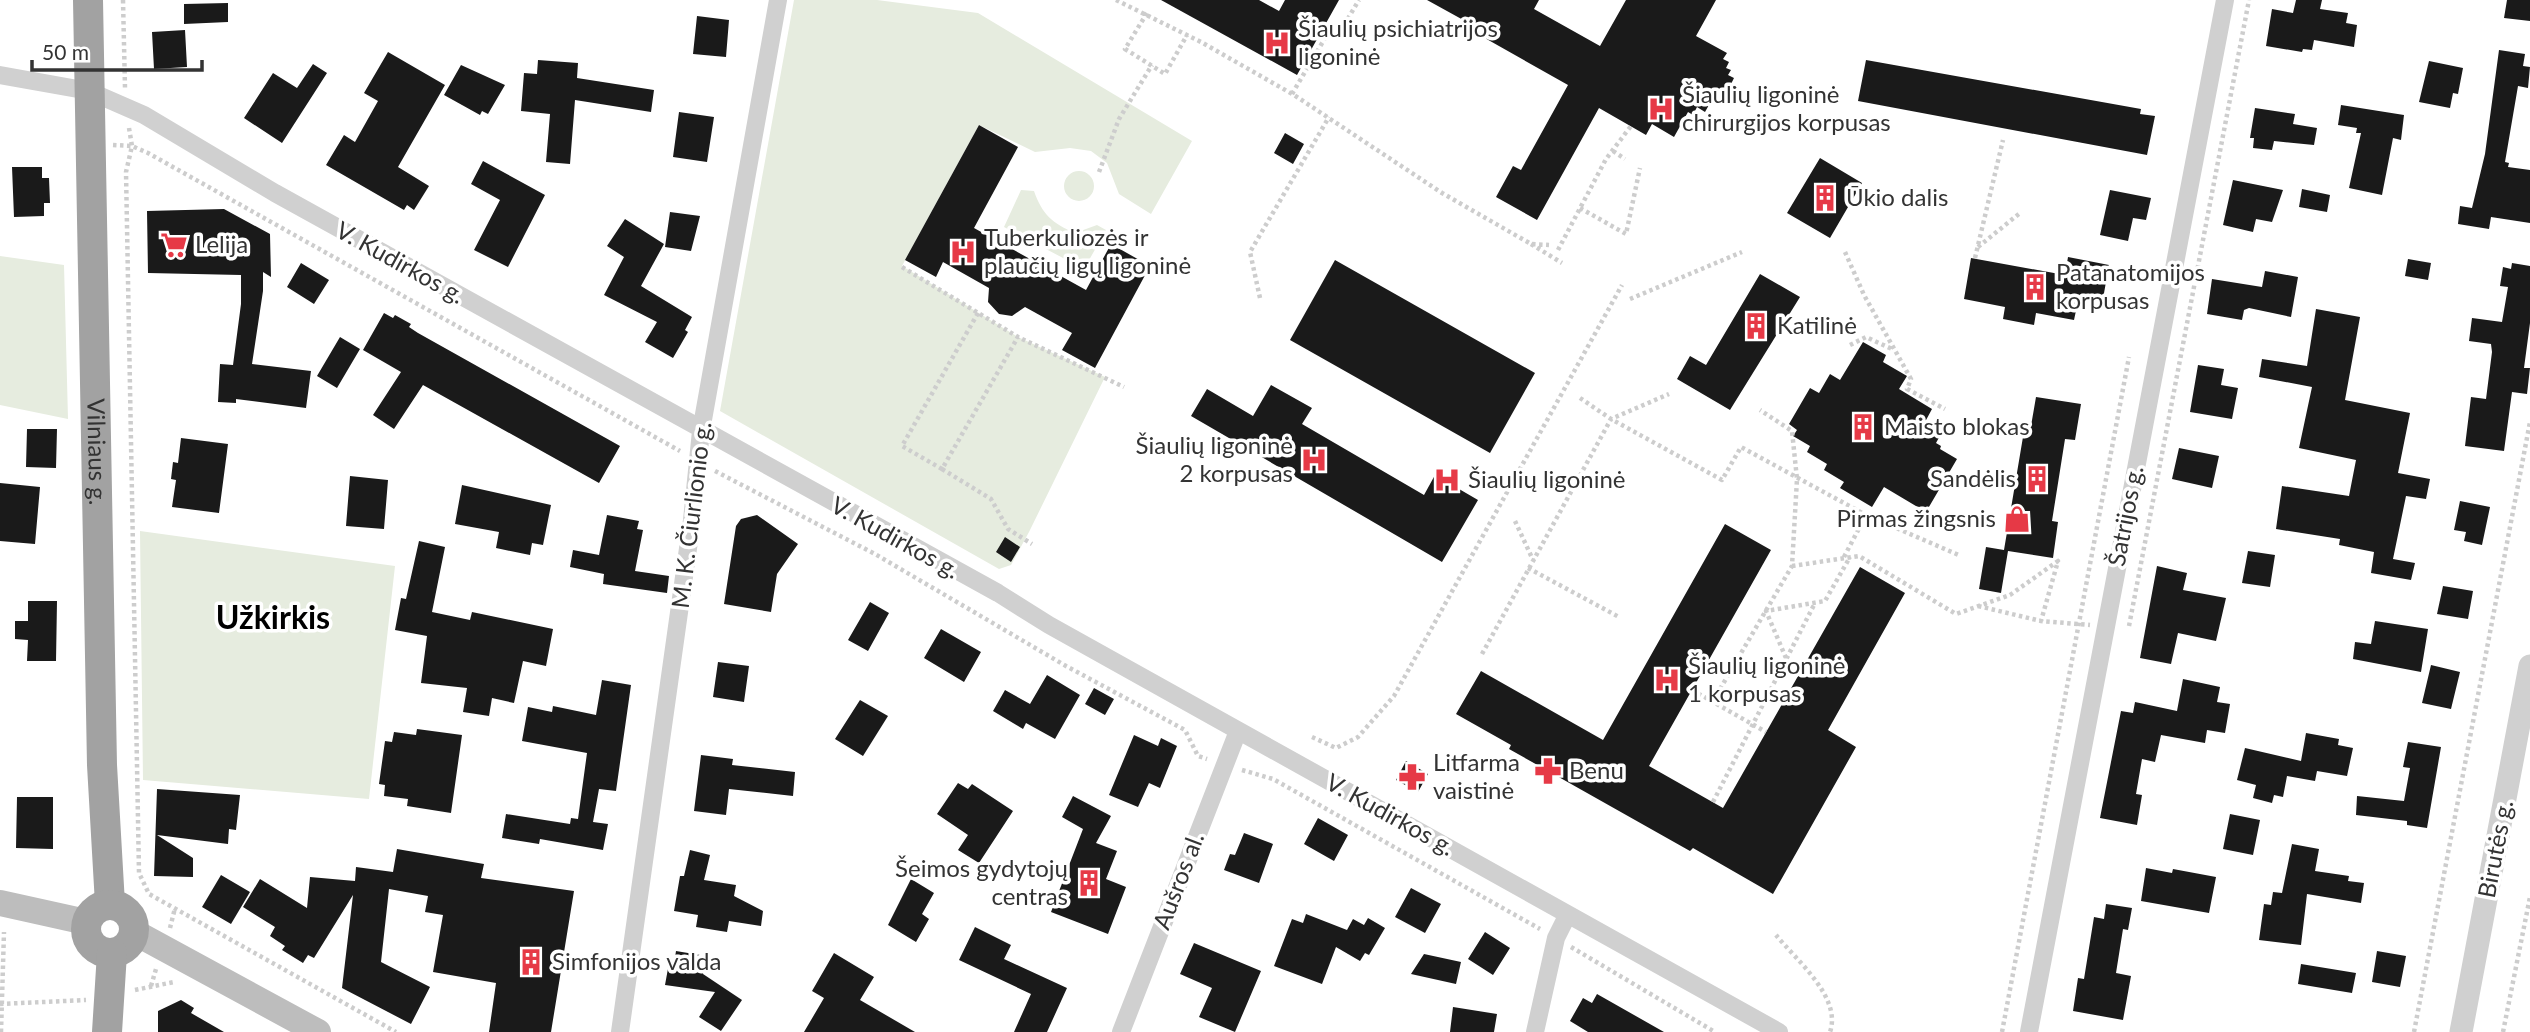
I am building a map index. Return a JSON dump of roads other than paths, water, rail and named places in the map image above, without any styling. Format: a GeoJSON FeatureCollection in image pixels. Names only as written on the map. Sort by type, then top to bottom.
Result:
{"type":"FeatureCollection","features":[{"type":"Feature","properties":{"kind":"highway","name":"Vilniaus g."},"geometry":{"type":"LineString","coordinates":[[88,0],[101,752],[98,913]]}},
{"type":"Feature","properties":{"kind":"highway"},"geometry":{"type":"LineString","coordinates":[[125,909],[134,923],[134,932],[127,946],[112,953],[104,953],[91,944],[87,937],[98,913],[125,909]]}},
{"type":"Feature","properties":{"kind":"highway"},"geometry":{"type":"LineString","coordinates":[[107,1032],[112,953]]}},
{"type":"Feature","properties":{"kind":"main road"},"geometry":{"type":"LineString","coordinates":[[0,903],[98,913]]}},
{"type":"Feature","properties":{"kind":"main road"},"geometry":{"type":"LineString","coordinates":[[134,932],[318,1032]]}},
{"type":"Feature","properties":{"kind":"street","name":"M. K. Čiurlionio g."},"geometry":{"type":"LineString","coordinates":[[620,1032],[701,431],[778,0]]}},
{"type":"Feature","properties":{"kind":"street","name":"Šatrijos g."},"geometry":{"type":"LineString","coordinates":[[2029,1032],[2225,0]]}},
{"type":"Feature","properties":{"kind":"street","name":"V. Kudirkos g."},"geometry":{"type":"LineString","coordinates":[[0,75],[89,92],[144,115],[275,193],[998,593],[1567,916],[1779,1032]]}},
{"type":"Feature","properties":{"kind":"street","name":"Birutės g."},"geometry":{"type":"LineString","coordinates":[[2461,1032],[2530,666]]}},
{"type":"Feature","properties":{"kind":"street","name":"Aušros al."},"geometry":{"type":"LineString","coordinates":[[1121,1032],[1238,731]]}},
{"type":"Feature","properties":{"kind":"street"},"geometry":{"type":"LineString","coordinates":[[1535,1032],[1556,938],[1567,916]]}},
{"type":"Feature","properties":{"kind":"place","name":"Šiaulių psichiatrijos ligoninė"},"geometry":{"type":"Point","coordinates":[1277,43]}},
{"type":"Feature","properties":{"kind":"place","name":"Šiaulių ligoninė chirurgijos korpusas"},"geometry":{"type":"Point","coordinates":[1661,109]}},
{"type":"Feature","properties":{"kind":"place","name":"Ūkio dalis"},"geometry":{"type":"Point","coordinates":[1825,198]}},
{"type":"Feature","properties":{"kind":"place","name":"Lelija"},"geometry":{"type":"Point","coordinates":[174,245]}},
{"type":"Feature","properties":{"kind":"place","name":"Tuberkuliozės ir plaučių ligų ligoninė"},"geometry":{"type":"Point","coordinates":[963,252]}},
{"type":"Feature","properties":{"kind":"place","name":"Patanatomijos korpusas"},"geometry":{"type":"Point","coordinates":[2035,287]}},
{"type":"Feature","properties":{"kind":"place","name":"Katilinė"},"geometry":{"type":"Point","coordinates":[1756,326]}},
{"type":"Feature","properties":{"kind":"place","name":"Maisto blokas"},"geometry":{"type":"Point","coordinates":[1863,427]}},
{"type":"Feature","properties":{"kind":"place","name":"Šiaulių ligoninė 2 korpusas"},"geometry":{"type":"Point","coordinates":[1314,460]}},
{"type":"Feature","properties":{"kind":"place","name":"Sandėlis"},"geometry":{"type":"Point","coordinates":[2037,479]}},
{"type":"Feature","properties":{"kind":"place","name":"Šiaulių ligoninė"},"geometry":{"type":"Point","coordinates":[1447,480]}},
{"type":"Feature","properties":{"kind":"place","name":"Pirmas žingsnis"},"geometry":{"type":"Point","coordinates":[2017,519]}},
{"type":"Feature","properties":{"kind":"place","name":"Šiaulių ligoninė 1 korpusas"},"geometry":{"type":"Point","coordinates":[1667,680]}},
{"type":"Feature","properties":{"kind":"place","name":"Benu"},"geometry":{"type":"Point","coordinates":[1548,771]}},
{"type":"Feature","properties":{"kind":"place","name":"Litfarma vaistinė"},"geometry":{"type":"Point","coordinates":[1412,777]}},
{"type":"Feature","properties":{"kind":"place","name":"Šeimos gydytojų centras"},"geometry":{"type":"Point","coordinates":[1089,883]}},
{"type":"Feature","properties":{"kind":"place","name":"Simfonijos valda"},"geometry":{"type":"Point","coordinates":[531,962]}},
{"type":"Feature","properties":{"kind":"district","name":"Užkirkis"},"geometry":{"type":"Point","coordinates":[273,618]}}]}
